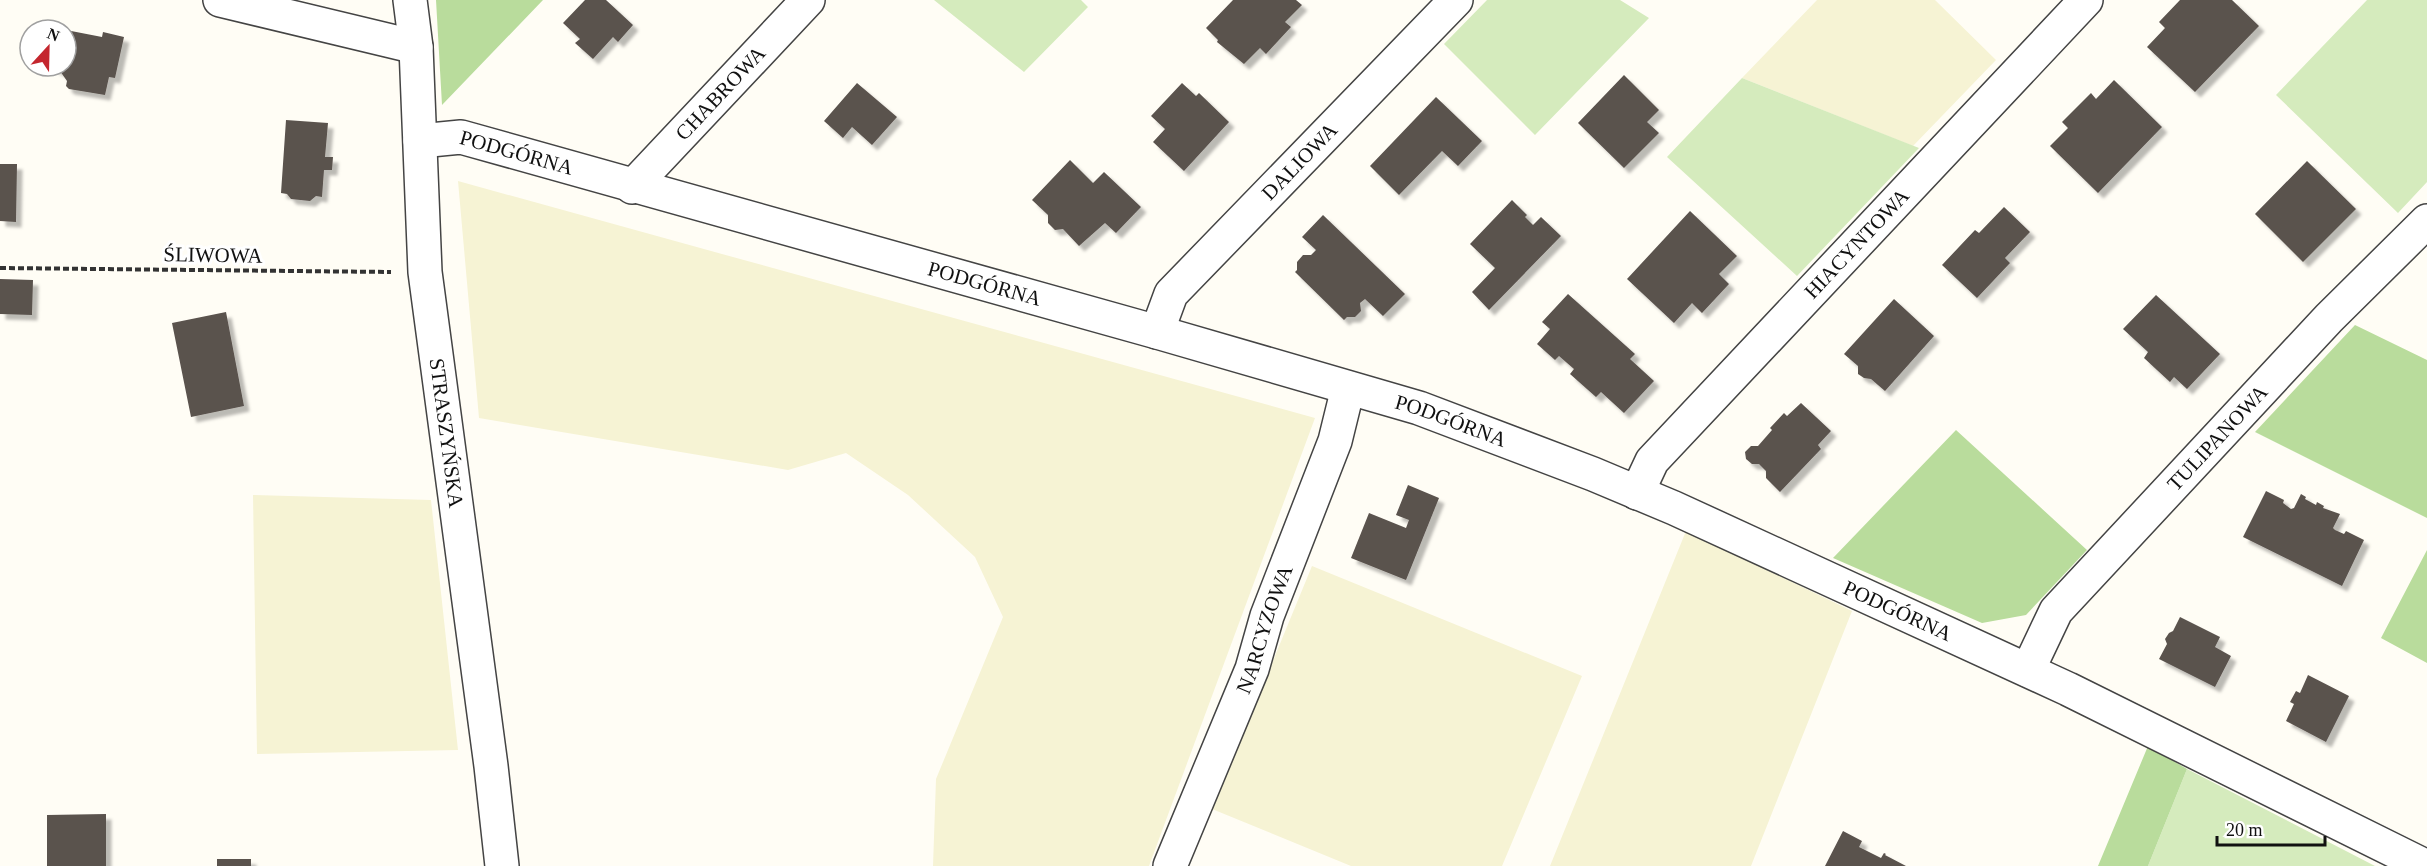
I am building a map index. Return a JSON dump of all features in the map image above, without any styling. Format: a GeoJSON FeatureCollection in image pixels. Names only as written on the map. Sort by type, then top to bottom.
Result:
{"type":"FeatureCollection","features":[{"type":"Feature","properties":{"kind":"street"},"geometry":{"type":"LineString","coordinates":[[220,0],[416,47]]}},
{"type":"Feature","properties":{"kind":"street","name":"STRASZYŃSKA"},"geometry":{"type":"LineString","coordinates":[[410,0],[416,47],[425,272],[502,866]]}},
{"type":"Feature","properties":{"kind":"street","name":"CHABROWA"},"geometry":{"type":"LineString","coordinates":[[632,187],[808,0]]}},
{"type":"Feature","properties":{"kind":"street","name":"DALIOWA"},"geometry":{"type":"LineString","coordinates":[[1157,332],[1171,294],[1456,0]]}},
{"type":"Feature","properties":{"kind":"street","name":"HIACYNTOWA"},"geometry":{"type":"LineString","coordinates":[[1637,493],[1652,461],[2086,0]]}},
{"type":"Feature","properties":{"kind":"street","name":"PODGÓRNA"},"geometry":{"type":"LineString","coordinates":[[420,141],[461,137],[632,187],[1157,332],[1419,408],[1637,493],[2028,670],[2425,866]]}},
{"type":"Feature","properties":{"kind":"street","name":"TULIPANOWA"},"geometry":{"type":"LineString","coordinates":[[2028,670],[2056,610],[2329,318],[2427,221]]}},
{"type":"Feature","properties":{"kind":"street","name":"NARCYZOWA"},"geometry":{"type":"LineString","coordinates":[[1170,866],[1252,669],[1267,616],[1335,441],[1348,388]]}},
{"type":"Feature","properties":{"kind":"path","name":"ŚLIWOWA"},"geometry":{"type":"LineString","coordinates":[[0,268],[425,272]]}},
{"type":"Feature","properties":{"kind":"shaded area"},"geometry":{"type":"Polygon","coordinates":[[[1817,0],[1935,0],[1996,60],[1913,146],[1742,78],[1817,0]]]}},
{"type":"Feature","properties":{"kind":"shaded area"},"geometry":{"type":"Polygon","coordinates":[[[458,181],[1315,418],[1149,866],[933,866],[936,779],[1003,617],[975,557],[908,495],[846,453],[788,470],[479,418],[458,181]]]}},
{"type":"Feature","properties":{"kind":"shaded area"},"geometry":{"type":"Polygon","coordinates":[[[253,495],[431,500],[458,750],[257,754],[253,495]]]}},
{"type":"Feature","properties":{"kind":"shaded area"},"geometry":{"type":"Polygon","coordinates":[[[1686,531],[1852,611],[1751,866],[1550,866],[1686,531]]]}},
{"type":"Feature","properties":{"kind":"shaded area"},"geometry":{"type":"Polygon","coordinates":[[[1312,566],[1582,676],[1502,866],[1351,866],[1212,809],[1312,566]]]}},
{"type":"Feature","properties":{"kind":"green space"},"geometry":{"type":"Polygon","coordinates":[[[436,0],[543,0],[442,105],[436,0]]]}},
{"type":"Feature","properties":{"kind":"green space"},"geometry":{"type":"Polygon","coordinates":[[[934,0],[1081,0],[1088,7],[1024,72],[934,0]]]}},
{"type":"Feature","properties":{"kind":"green space"},"geometry":{"type":"Polygon","coordinates":[[[1487,0],[1620,0],[1649,18],[1535,135],[1444,44],[1487,0]]]}},
{"type":"Feature","properties":{"kind":"green space"},"geometry":{"type":"Polygon","coordinates":[[[2367,0],[2427,0],[2427,182],[2398,213],[2276,95],[2367,0]]]}},
{"type":"Feature","properties":{"kind":"green space"},"geometry":{"type":"Polygon","coordinates":[[[1742,78],[1919,148],[1797,276],[1667,157],[1742,78]]]}},
{"type":"Feature","properties":{"kind":"green space"},"geometry":{"type":"Polygon","coordinates":[[[2355,325],[2427,360],[2427,518],[2255,432],[2355,325]]]}},
{"type":"Feature","properties":{"kind":"green space"},"geometry":{"type":"Polygon","coordinates":[[[1956,430],[2087,550],[2026,615],[1982,623],[1833,558],[1956,430]]]}},
{"type":"Feature","properties":{"kind":"green space"},"geometry":{"type":"Polygon","coordinates":[[[2427,550],[2427,663],[2381,638],[2427,550]]]}},
{"type":"Feature","properties":{"kind":"green space"},"geometry":{"type":"Polygon","coordinates":[[[2148,746],[2187,769],[2148,866],[2098,866],[2148,746]]]}},
{"type":"Feature","properties":{"kind":"green space"},"geometry":{"type":"Polygon","coordinates":[[[2187,769],[2375,866],[2148,866],[2187,769]]]}},
{"type":"Feature","properties":{"kind":"building"},"geometry":{"type":"Polygon","coordinates":[[[585,0],[606,0],[633,25],[618,42],[613,37],[593,59],[575,43],[580,39],[563,23],[585,0]]]}},
{"type":"Feature","properties":{"kind":"building"},"geometry":{"type":"Polygon","coordinates":[[[1233,0],[1296,0],[1302,5],[1285,22],[1291,27],[1266,54],[1260,48],[1244,64],[1217,42],[1218,40],[1206,28],[1233,0]]]}},
{"type":"Feature","properties":{"kind":"building"},"geometry":{"type":"Polygon","coordinates":[[[2180,0],[2232,0],[2259,26],[2195,92],[2147,47],[2165,28],[2159,22],[2180,0]]]}},
{"type":"Feature","properties":{"kind":"building"},"geometry":{"type":"Polygon","coordinates":[[[78,32],[102,37],[103,32],[124,37],[115,78],[109,77],[105,95],[69,89],[66,86],[65,78],[78,78],[78,32]]]}},
{"type":"Feature","properties":{"kind":"building"},"geometry":{"type":"Polygon","coordinates":[[[1624,75],[1659,110],[1647,122],[1659,133],[1624,168],[1578,123],[1624,75]]]}},
{"type":"Feature","properties":{"kind":"building"},"geometry":{"type":"Polygon","coordinates":[[[2114,80],[2162,127],[2098,193],[2050,146],[2068,128],[2062,122],[2091,93],[2096,99],[2114,80]]]}},
{"type":"Feature","properties":{"kind":"building"},"geometry":{"type":"Polygon","coordinates":[[[857,83],[897,117],[872,145],[852,127],[843,138],[824,121],[857,83]]]}},
{"type":"Feature","properties":{"kind":"building"},"geometry":{"type":"Polygon","coordinates":[[[1182,83],[1196,96],[1199,93],[1229,122],[1184,171],[1153,142],[1165,129],[1151,116],[1182,83]]]}},
{"type":"Feature","properties":{"kind":"building"},"geometry":{"type":"Polygon","coordinates":[[[1436,97],[1482,141],[1458,166],[1442,151],[1399,195],[1370,166],[1436,97]]]}},
{"type":"Feature","properties":{"kind":"building"},"geometry":{"type":"Polygon","coordinates":[[[286,120],[328,123],[325,157],[333,157],[332,170],[324,170],[322,197],[316,196],[310,201],[291,199],[287,194],[281,193],[286,120]]]}},
{"type":"Feature","properties":{"kind":"building"},"geometry":{"type":"Polygon","coordinates":[[[1070,160],[1093,183],[1104,172],[1141,207],[1116,233],[1105,223],[1079,246],[1063,229],[1055,230],[1048,223],[1048,215],[1032,200],[1070,160]]]}},
{"type":"Feature","properties":{"kind":"building"},"geometry":{"type":"Polygon","coordinates":[[[2307,161],[2356,209],[2303,262],[2255,214],[2307,161]]]}},
{"type":"Feature","properties":{"kind":"building"},"geometry":{"type":"Polygon","coordinates":[[[0,164],[17,164],[16,222],[0,221],[0,164]]]}},
{"type":"Feature","properties":{"kind":"building"},"geometry":{"type":"Polygon","coordinates":[[[1512,200],[1527,215],[1525,217],[1533,225],[1541,217],[1561,236],[1489,310],[1472,292],[1495,268],[1470,244],[1512,200]]]}},
{"type":"Feature","properties":{"kind":"building"},"geometry":{"type":"Polygon","coordinates":[[[2004,207],[2030,232],[2005,258],[2010,263],[1977,298],[1942,265],[1975,230],[1979,233],[2004,207]]]}},
{"type":"Feature","properties":{"kind":"building"},"geometry":{"type":"Polygon","coordinates":[[[1690,211],[1737,256],[1719,274],[1729,284],[1702,313],[1692,303],[1674,323],[1627,279],[1690,211]]]}},
{"type":"Feature","properties":{"kind":"building"},"geometry":{"type":"Polygon","coordinates":[[[1323,215],[1405,294],[1383,316],[1365,299],[1360,303],[1361,311],[1355,317],[1347,317],[1344,320],[1295,272],[1297,262],[1303,255],[1311,255],[1316,250],[1302,237],[1323,215]]]}},
{"type":"Feature","properties":{"kind":"building"},"geometry":{"type":"Polygon","coordinates":[[[0,279],[33,280],[32,315],[0,314],[0,279]]]}},
{"type":"Feature","properties":{"kind":"building"},"geometry":{"type":"Polygon","coordinates":[[[1568,294],[1635,354],[1630,359],[1654,381],[1624,413],[1601,392],[1596,397],[1570,374],[1574,369],[1559,356],[1555,360],[1537,344],[1550,329],[1542,322],[1568,294]]]}},
{"type":"Feature","properties":{"kind":"building"},"geometry":{"type":"Polygon","coordinates":[[[2156,295],[2220,354],[2187,389],[2174,377],[2170,382],[2144,358],[2148,352],[2123,329],[2156,295]]]}},
{"type":"Feature","properties":{"kind":"building"},"geometry":{"type":"Polygon","coordinates":[[[1894,299],[1934,336],[1885,391],[1871,379],[1858,374],[1858,366],[1844,354],[1894,299]]]}},
{"type":"Feature","properties":{"kind":"building"},"geometry":{"type":"Polygon","coordinates":[[[226,312],[244,406],[191,417],[172,323],[226,312]]]}},
{"type":"Feature","properties":{"kind":"building"},"geometry":{"type":"Polygon","coordinates":[[[1801,403],[1831,431],[1818,445],[1821,449],[1780,492],[1766,478],[1766,471],[1759,464],[1752,464],[1746,459],[1745,452],[1751,446],[1758,446],[1784,413],[1787,416],[1801,403]]]}},
{"type":"Feature","properties":{"kind":"building"},"geometry":{"type":"Polygon","coordinates":[[[1408,485],[1439,498],[1406,580],[1351,558],[1369,513],[1406,528],[1409,520],[1396,515],[1408,485]]]}},
{"type":"Feature","properties":{"kind":"building"},"geometry":{"type":"Polygon","coordinates":[[[2266,491],[2284,500],[2283,503],[2291,509],[2294,508],[2301,494],[2316,505],[2317,502],[2324,506],[2323,508],[2340,514],[2333,528],[2335,530],[2344,534],[2346,531],[2364,540],[2342,586],[2243,537],[2266,491]]]}},
{"type":"Feature","properties":{"kind":"building"},"geometry":{"type":"Polygon","coordinates":[[[2180,617],[2220,637],[2215,647],[2231,656],[2215,687],[2159,659],[2167,644],[2165,639],[2173,631],[2180,617]]]}},
{"type":"Feature","properties":{"kind":"building"},"geometry":{"type":"Polygon","coordinates":[[[2308,675],[2349,696],[2326,742],[2286,721],[2294,704],[2290,702],[2296,691],[2300,693],[2308,675]]]}},
{"type":"Feature","properties":{"kind":"building"},"geometry":{"type":"Polygon","coordinates":[[[106,814],[106,866],[47,866],[47,815],[106,814]]]}},
{"type":"Feature","properties":{"kind":"building"},"geometry":{"type":"Polygon","coordinates":[[[1843,831],[1862,841],[1859,847],[1881,858],[1884,853],[1906,866],[1825,866],[1843,831]]]}},
{"type":"Feature","properties":{"kind":"building"},"geometry":{"type":"Polygon","coordinates":[[[217,859],[251,859],[251,866],[217,866],[217,859]]]}}]}
